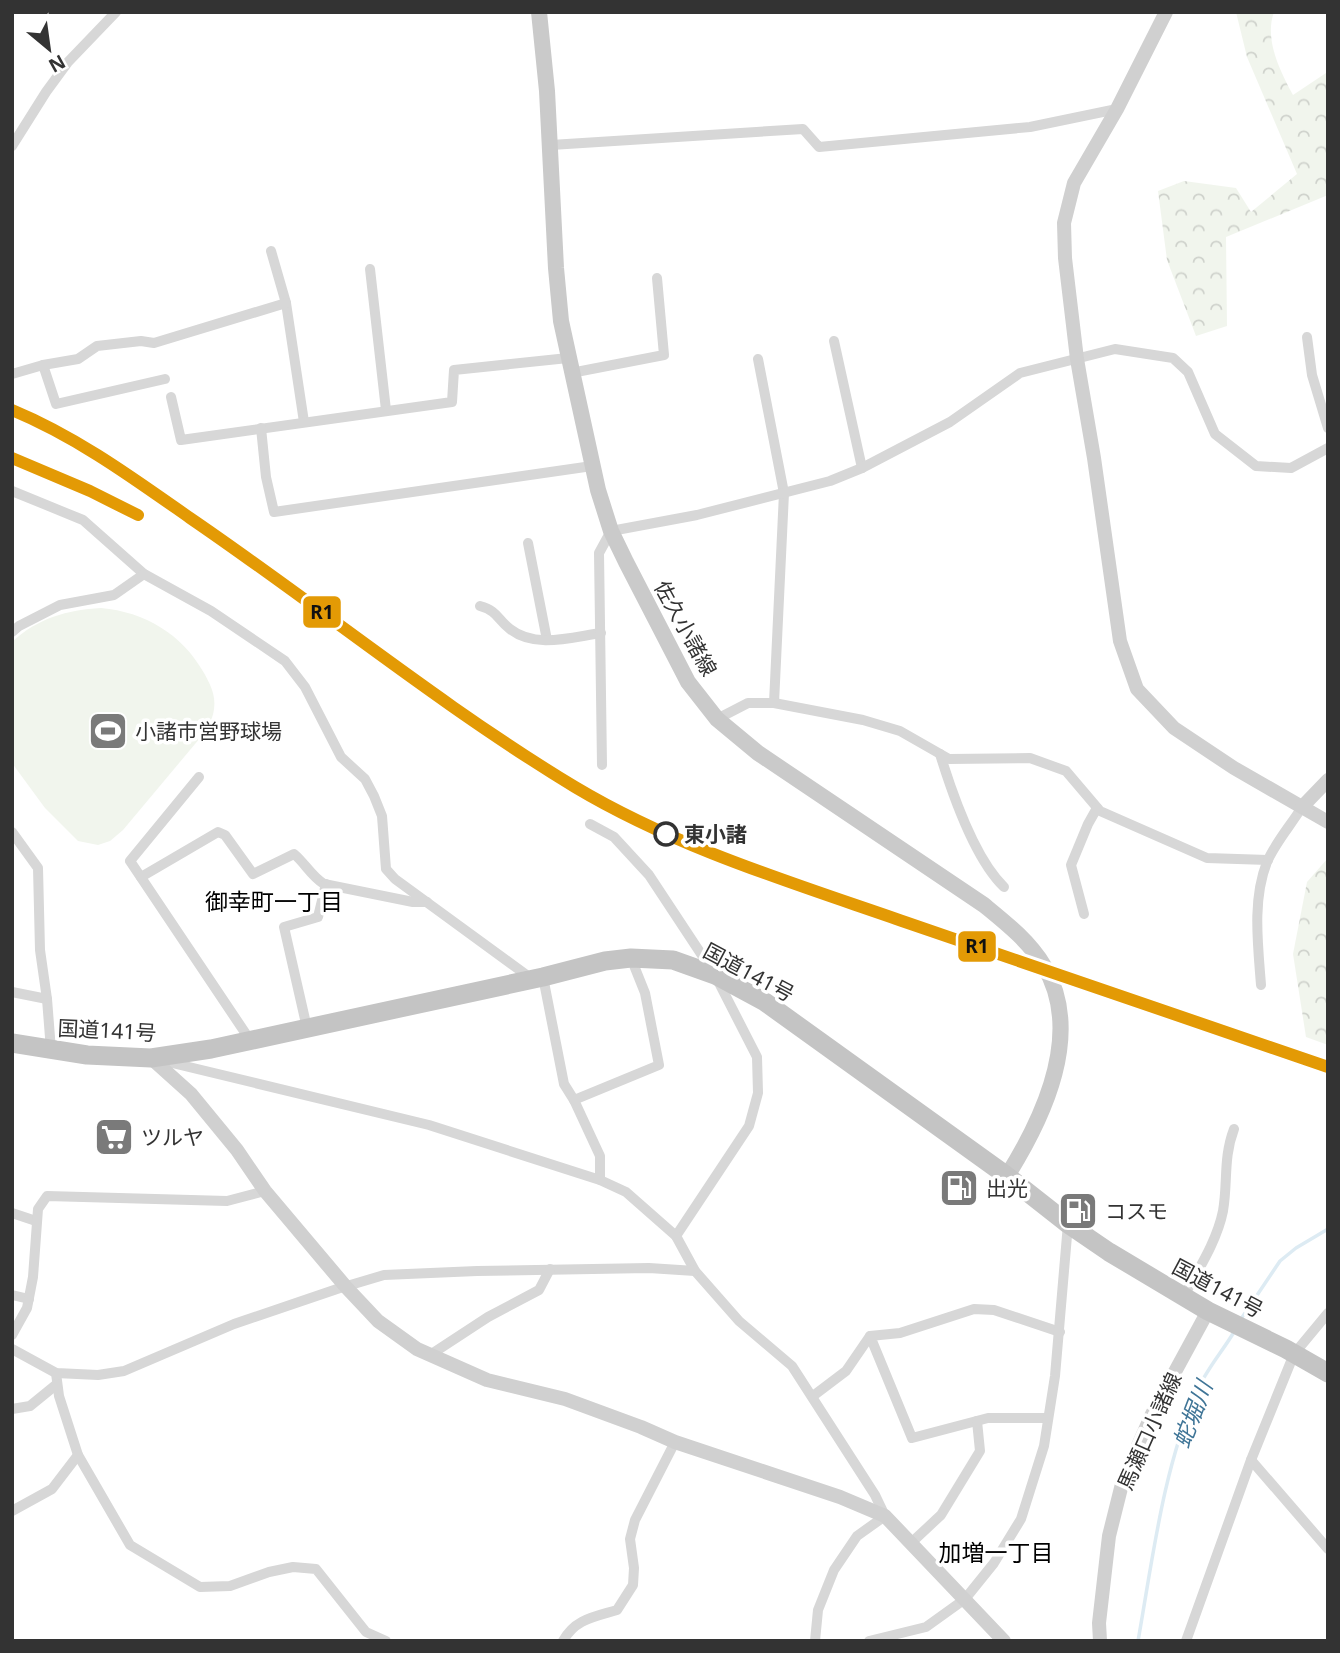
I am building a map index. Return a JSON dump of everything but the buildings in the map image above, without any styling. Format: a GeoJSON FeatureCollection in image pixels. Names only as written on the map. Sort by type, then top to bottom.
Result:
{"type":"FeatureCollection","features":[{"type":"Feature","properties":{"kind":"highway","name":"国道141号"},"geometry":{"type":"LineString","coordinates":[[12,1043],[87,1055],[150,1058],[211,1049],[606,961],[631,958],[673,960],[715,975],[765,1002],[1109,1252],[1208,1311],[1328,1373]]}},
{"type":"Feature","properties":{"kind":"main road","name":"佐久小諸線"},"geometry":{"type":"LineString","coordinates":[[539,12],[551,145],[558,297],[569,366],[592,466],[611,531],[688,682],[717,719],[758,753],[984,905],[1034,951],[1045,967],[1057,1003],[1061,1036],[1048,1094],[1035,1126],[1007,1176]]}},
{"type":"Feature","properties":{"kind":"street"},"geometry":{"type":"LineString","coordinates":[[12,146],[68,62],[116,12]]}},
{"type":"Feature","properties":{"kind":"street"},"geometry":{"type":"LineString","coordinates":[[1166,12],[1117,109],[1074,183],[1065,223],[1065,258],[1077,359],[1121,641],[1137,689],[1174,728],[1234,768],[1328,822]]}},
{"type":"Feature","properties":{"kind":"street"},"geometry":{"type":"LineString","coordinates":[[551,145],[803,129],[819,147],[1030,127],[1117,109]]}},
{"type":"Feature","properties":{"kind":"street"},"geometry":{"type":"LineString","coordinates":[[271,251],[286,303],[304,422]]}},
{"type":"Feature","properties":{"kind":"street"},"geometry":{"type":"LineString","coordinates":[[370,269],[386,410]]}},
{"type":"Feature","properties":{"kind":"street"},"geometry":{"type":"LineString","coordinates":[[171,397],[181,440],[452,402],[454,370],[569,366],[664,355],[657,278]]}},
{"type":"Feature","properties":{"kind":"street"},"geometry":{"type":"LineString","coordinates":[[12,374],[78,359],[97,346],[141,341],[154,343],[286,303]]}},
{"type":"Feature","properties":{"kind":"street"},"geometry":{"type":"LineString","coordinates":[[1307,337],[1312,375],[1328,428]]}},
{"type":"Feature","properties":{"kind":"street"},"geometry":{"type":"LineString","coordinates":[[834,341],[862,468]]}},
{"type":"Feature","properties":{"kind":"street"},"geometry":{"type":"LineString","coordinates":[[601,765],[599,553],[611,531],[697,515],[830,481],[862,468],[950,422],[1020,373],[1115,349],[1173,358],[1188,372],[1215,434],[1256,466],[1291,468],[1328,448]]}},
{"type":"Feature","properties":{"kind":"street"},"geometry":{"type":"LineString","coordinates":[[758,359],[784,493],[774,703]]}},
{"type":"Feature","properties":{"kind":"street"},"geometry":{"type":"LineString","coordinates":[[43,365],[56,404],[165,379]]}},
{"type":"Feature","properties":{"kind":"street"},"geometry":{"type":"LineString","coordinates":[[261,428],[266,477],[274,512],[592,466]]}},
{"type":"Feature","properties":{"kind":"street"},"geometry":{"type":"LineString","coordinates":[[12,491],[83,520],[144,574],[211,611],[285,661],[305,687],[341,757],[365,779],[374,796],[382,816],[386,869],[395,879],[537,978],[564,1084],[600,1156],[600,1180]]}},
{"type":"Feature","properties":{"kind":"street"},"geometry":{"type":"LineString","coordinates":[[528,543],[547,640]]}},
{"type":"Feature","properties":{"kind":"street"},"geometry":{"type":"LineString","coordinates":[[12,632],[60,605],[114,595],[144,574]]}},
{"type":"Feature","properties":{"kind":"street"},"geometry":{"type":"LineString","coordinates":[[480,606],[493,610],[510,630],[538,642],[601,634]]}},
{"type":"Feature","properties":{"kind":"street"},"geometry":{"type":"LineString","coordinates":[[717,719],[748,702],[774,703],[863,720],[900,731],[949,759],[1030,758],[1066,771],[1100,811],[1208,858],[1268,860]]}},
{"type":"Feature","properties":{"kind":"street"},"geometry":{"type":"LineString","coordinates":[[940,754],[954,800],[992,875],[1004,887]]}},
{"type":"Feature","properties":{"kind":"street"},"geometry":{"type":"LineString","coordinates":[[200,777],[130,861],[250,1040]]}},
{"type":"Feature","properties":{"kind":"street"},"geometry":{"type":"LineString","coordinates":[[1261,985],[1259,889],[1268,860],[1302,807],[1328,780]]}},
{"type":"Feature","properties":{"kind":"street"},"geometry":{"type":"LineString","coordinates":[[1084,914],[1071,865],[1097,808]]}},
{"type":"Feature","properties":{"kind":"street"},"geometry":{"type":"LineString","coordinates":[[590,824],[614,837],[649,875],[715,975],[757,1057],[758,1093],[749,1126],[676,1236]]}},
{"type":"Feature","properties":{"kind":"street"},"geometry":{"type":"LineString","coordinates":[[12,832],[38,868],[40,950],[51,1050]]}},
{"type":"Feature","properties":{"kind":"street"},"geometry":{"type":"LineString","coordinates":[[141,877],[218,832],[225,835],[253,874],[294,853],[313,877],[326,884],[413,902],[427,902]]}},
{"type":"Feature","properties":{"kind":"street"},"geometry":{"type":"LineString","coordinates":[[307,1028],[284,927],[318,917],[326,884]]}},
{"type":"Feature","properties":{"kind":"street"},"geometry":{"type":"LineString","coordinates":[[574,1100],[659,1065],[645,993],[631,958]]}},
{"type":"Feature","properties":{"kind":"street"},"geometry":{"type":"LineString","coordinates":[[12,992],[47,999]]}},
{"type":"Feature","properties":{"kind":"street"},"geometry":{"type":"LineString","coordinates":[[150,1058],[429,1125],[600,1180],[626,1192],[676,1236],[695,1271],[739,1321],[792,1366],[875,1495],[885,1516],[1004,1641]]}},
{"type":"Feature","properties":{"kind":"street"},"geometry":{"type":"LineString","coordinates":[[150,1058],[191,1094],[237,1150],[265,1191],[377,1321],[417,1349],[487,1380],[565,1399],[641,1427],[675,1443],[840,1497],[885,1516]]}},
{"type":"Feature","properties":{"kind":"street"},"geometry":{"type":"LineString","coordinates":[[1184,1296],[1220,1222],[1224,1208],[1227,1147],[1234,1129]]}},
{"type":"Feature","properties":{"kind":"street"},"geometry":{"type":"LineString","coordinates":[[12,1335],[27,1308],[33,1277],[38,1209],[47,1196],[227,1201],[265,1191]]}},
{"type":"Feature","properties":{"kind":"street"},"geometry":{"type":"LineString","coordinates":[[12,1213],[36,1221]]}},
{"type":"Feature","properties":{"kind":"street"},"geometry":{"type":"LineString","coordinates":[[869,1641],[926,1627],[965,1599],[994,1563],[1021,1520],[1044,1446],[1059,1332],[1068,1224]]}},
{"type":"Feature","properties":{"kind":"street"},"geometry":{"type":"LineString","coordinates":[[12,1349],[57,1378],[99,1375],[124,1371],[234,1324],[384,1275],[550,1269],[649,1268],[695,1271]]}},
{"type":"Feature","properties":{"kind":"street"},"geometry":{"type":"LineString","coordinates":[[430,1355],[488,1317],[539,1290],[550,1269]]}},
{"type":"Feature","properties":{"kind":"street"},"geometry":{"type":"LineString","coordinates":[[12,1295],[29,1299]]}},
{"type":"Feature","properties":{"kind":"street"},"geometry":{"type":"LineString","coordinates":[[813,1396],[846,1371],[870,1336],[900,1333],[974,1309],[994,1310],[1059,1332]]}},
{"type":"Feature","properties":{"kind":"street","name":"馬瀬口小諸線"},"geometry":{"type":"LineString","coordinates":[[1100,1641],[1099,1623],[1109,1536],[1123,1480],[1152,1414],[1208,1311]]}},
{"type":"Feature","properties":{"kind":"street"},"geometry":{"type":"LineString","coordinates":[[1186,1641],[1251,1460],[1294,1354],[1328,1313]]}},
{"type":"Feature","properties":{"kind":"street"},"geometry":{"type":"LineString","coordinates":[[870,1336],[912,1438],[988,1418],[1048,1418]]}},
{"type":"Feature","properties":{"kind":"street"},"geometry":{"type":"LineString","coordinates":[[12,1409],[30,1406],[57,1378]]}},
{"type":"Feature","properties":{"kind":"street"},"geometry":{"type":"LineString","coordinates":[[57,1378],[78,1455],[130,1545],[200,1587],[230,1586],[269,1572],[293,1567],[316,1569],[366,1632],[385,1641]]}},
{"type":"Feature","properties":{"kind":"street"},"geometry":{"type":"LineString","coordinates":[[911,1543],[941,1515],[981,1451],[977,1421]]}},
{"type":"Feature","properties":{"kind":"street"},"geometry":{"type":"LineString","coordinates":[[563,1641],[569,1629],[583,1620],[617,1610],[633,1584],[630,1539],[635,1520],[675,1443]]}},
{"type":"Feature","properties":{"kind":"street"},"geometry":{"type":"LineString","coordinates":[[12,1511],[52,1489],[78,1455]]}},
{"type":"Feature","properties":{"kind":"street"},"geometry":{"type":"LineString","coordinates":[[1251,1460],[1328,1549]]}},
{"type":"Feature","properties":{"kind":"street"},"geometry":{"type":"LineString","coordinates":[[815,1641],[818,1610],[834,1570],[857,1536],[885,1516]]}},
{"type":"Feature","properties":{"kind":"green space"},"geometry":{"type":"Polygon","coordinates":[[[1236,12],[1274,12],[1271,22],[1272,44],[1293,95],[1326,73],[1328,75],[1328,195],[1226,237],[1227,326],[1196,336],[1167,260],[1158,191],[1184,181],[1236,188],[1251,212],[1297,174],[1247,57],[1236,12]]]}},
{"type":"Feature","properties":{"kind":"green space","name":"小諸市営野球場"},"geometry":{"type":"Polygon","coordinates":[[[101,608],[133,614],[161,627],[173,636],[185,647],[204,673],[212,690],[214,704],[211,721],[200,738],[123,830],[110,841],[98,845],[78,841],[45,808],[12,763],[12,642],[43,621],[76,611],[101,608]]]}},
{"type":"Feature","properties":{"kind":"green space"},"geometry":{"type":"Polygon","coordinates":[[[1328,858],[1328,1045],[1306,1037],[1293,954],[1307,882],[1328,858]]]}},
{"type":"Feature","properties":{"kind":"waterway","name":"蛇堀川"},"geometry":{"type":"LineString","coordinates":[[1241,1319],[1280,1261],[1328,1229]]}},
{"type":"Feature","properties":{"kind":"waterway","name":"蛇堀川"},"geometry":{"type":"LineString","coordinates":[[1138,1641],[1160,1514],[1185,1421],[1209,1368],[1234,1332]]}},
{"type":"Feature","properties":{"kind":"transit line","name":"R1"},"geometry":{"type":"LineString","coordinates":[[12,410],[82,445],[126,473],[476,723],[614,809],[736,863],[1328,1067]]}},
{"type":"Feature","properties":{"kind":"transit line","name":"R1"},"geometry":{"type":"LineString","coordinates":[[12,458],[138,515]]}},
{"type":"Feature","properties":{"kind":"place","name":"小諸市営野球場"},"geometry":{"type":"Point","coordinates":[108,731]}},
{"type":"Feature","properties":{"kind":"place","name":"東小諸"},"geometry":{"type":"Point","coordinates":[666,834]}},
{"type":"Feature","properties":{"kind":"place","name":"ツルヤ"},"geometry":{"type":"Point","coordinates":[114,1137]}},
{"type":"Feature","properties":{"kind":"place","name":"出光"},"geometry":{"type":"Point","coordinates":[959,1188]}},
{"type":"Feature","properties":{"kind":"place","name":"コスモ"},"geometry":{"type":"Point","coordinates":[1078,1211]}},
{"type":"Feature","properties":{"kind":"district","name":"御幸町一丁目"},"geometry":{"type":"Point","coordinates":[274,901]}},
{"type":"Feature","properties":{"kind":"district","name":"加増一丁目"},"geometry":{"type":"Point","coordinates":[996,1552]}}]}
